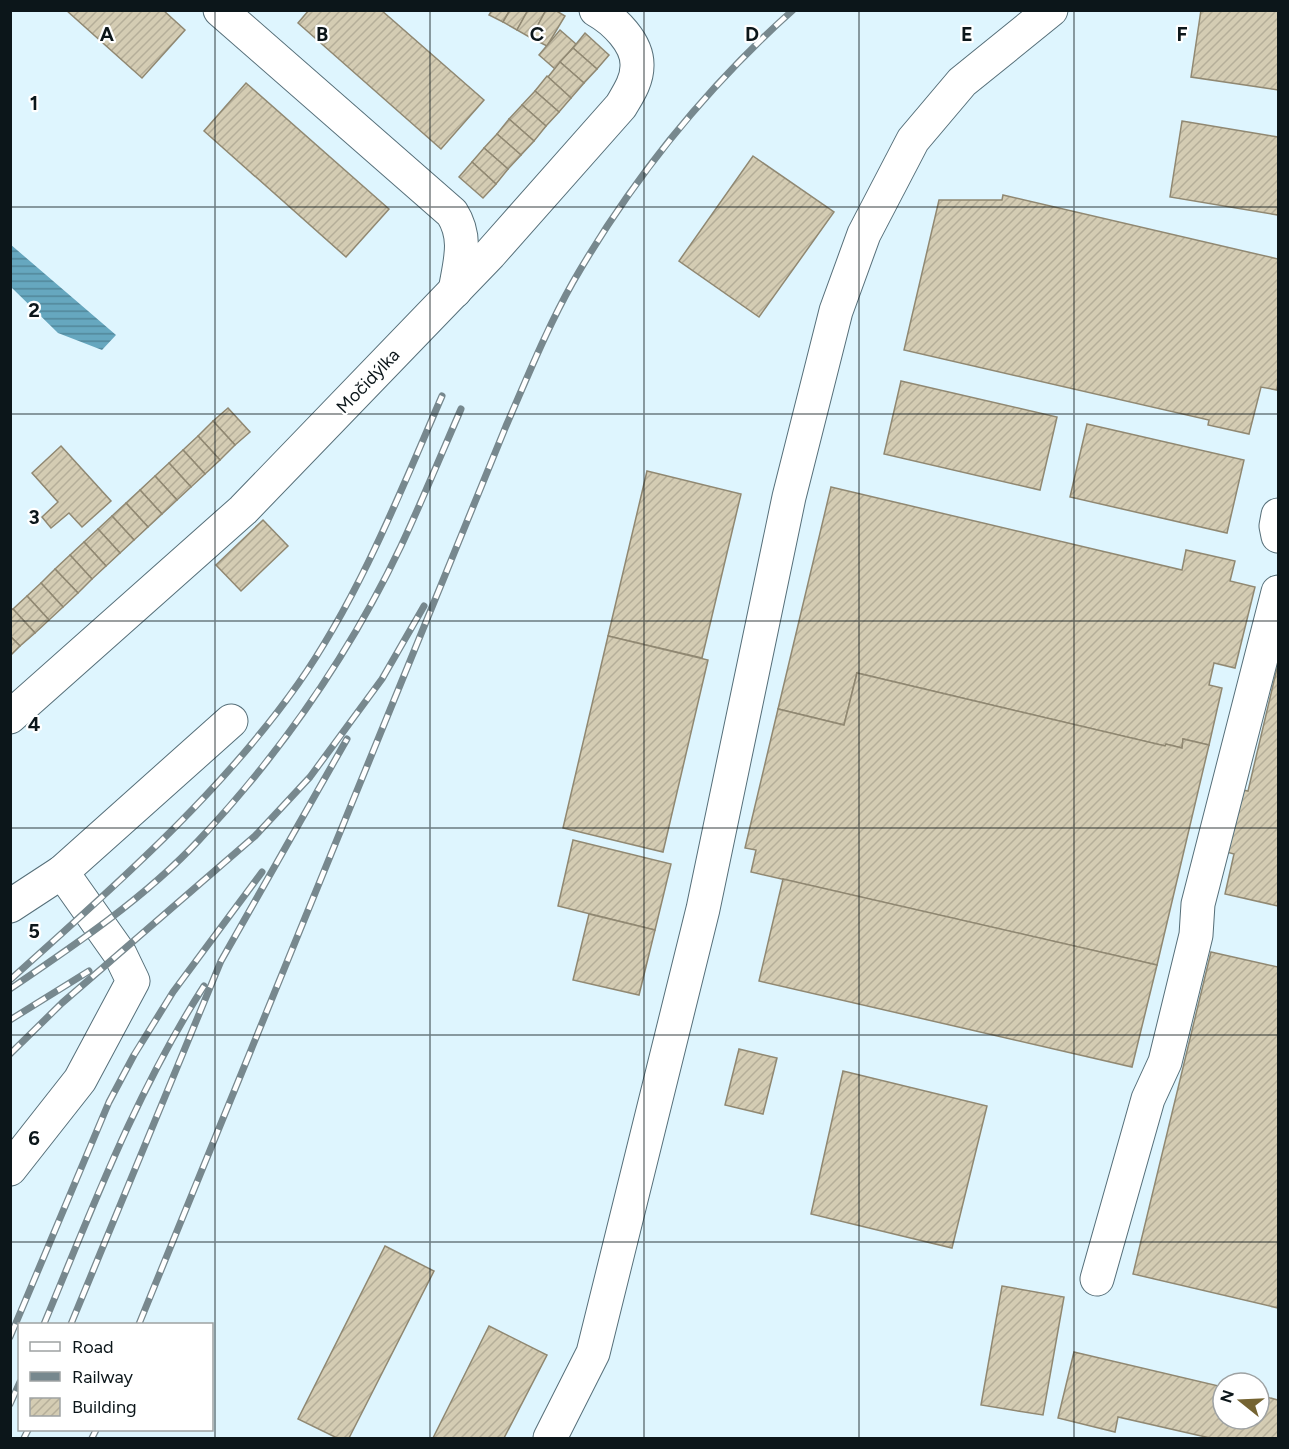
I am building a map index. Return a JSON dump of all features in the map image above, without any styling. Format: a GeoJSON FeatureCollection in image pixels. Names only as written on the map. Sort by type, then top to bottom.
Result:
{"type":"FeatureCollection","features":[{"type":"Feature","properties":{"kind":"lane"},"geometry":{"type":"LineString","coordinates":[[220,10],[452,213],[461,231],[455,291]]}},
{"type":"Feature","properties":{"kind":"lane","name":"Močidýlka"},"geometry":{"type":"LineString","coordinates":[[10,717],[243,510],[490,254],[621,106],[634,82],[638,65],[633,49],[621,30],[596,10]]}},
{"type":"Feature","properties":{"kind":"lane"},"geometry":{"type":"LineString","coordinates":[[550,1438],[593,1353],[703,909],[789,497],[836,311],[864,234],[913,140],[963,82],[1051,10]]}},
{"type":"Feature","properties":{"kind":"lane"},"geometry":{"type":"LineString","coordinates":[[1278,515],[1276,526],[1278,536]]}},
{"type":"Feature","properties":{"kind":"lane"},"geometry":{"type":"LineString","coordinates":[[1097,1279],[1148,1099],[1165,1062],[1196,935],[1198,904],[1278,592]]}},
{"type":"Feature","properties":{"kind":"lane"},"geometry":{"type":"LineString","coordinates":[[10,906],[62,872],[231,722]]}},
{"type":"Feature","properties":{"kind":"lane"},"geometry":{"type":"LineString","coordinates":[[10,1169],[80,1080],[133,981],[120,954],[62,872]]}},
{"type":"Feature","properties":{"kind":"water"},"geometry":{"type":"Polygon","coordinates":[[[10,244],[116,335],[102,350],[58,333],[11,289],[10,244]]]}},
{"type":"Feature","properties":{"kind":"building"},"geometry":{"type":"Polygon","coordinates":[[[66,10],[163,10],[185,30],[142,78],[66,10]]]}},
{"type":"Feature","properties":{"kind":"building"},"geometry":{"type":"Polygon","coordinates":[[[309,10],[381,10],[484,100],[441,149],[298,23],[309,10]]]}},
{"type":"Feature","properties":{"kind":"building"},"geometry":{"type":"Polygon","coordinates":[[[492,10],[510,10],[503,22],[489,15],[492,10]]]}},
{"type":"Feature","properties":{"kind":"building"},"geometry":{"type":"Polygon","coordinates":[[[510,10],[528,10],[517,30],[503,22],[510,10]]]}},
{"type":"Feature","properties":{"kind":"building"},"geometry":{"type":"Polygon","coordinates":[[[528,10],[546,10],[531,38],[517,30],[528,10]]]}},
{"type":"Feature","properties":{"kind":"building"},"geometry":{"type":"Polygon","coordinates":[[[546,10],[555,10],[565,16],[547,46],[531,38],[546,10]]]}},
{"type":"Feature","properties":{"kind":"building"},"geometry":{"type":"Polygon","coordinates":[[[1201,10],[1278,10],[1278,90],[1191,77],[1201,10]]]}},
{"type":"Feature","properties":{"kind":"building"},"geometry":{"type":"Polygon","coordinates":[[[560,30],[576,44],[555,69],[539,55],[560,30]]]}},
{"type":"Feature","properties":{"kind":"building"},"geometry":{"type":"Polygon","coordinates":[[[585,33],[609,55],[597,69],[573,48],[585,33]]]}},
{"type":"Feature","properties":{"kind":"building"},"geometry":{"type":"Polygon","coordinates":[[[573,48],[597,69],[584,83],[560,62],[573,48]]]}},
{"type":"Feature","properties":{"kind":"building"},"geometry":{"type":"Polygon","coordinates":[[[560,62],[584,83],[571,98],[548,77],[560,62]]]}},
{"type":"Feature","properties":{"kind":"building"},"geometry":{"type":"Polygon","coordinates":[[[547,76],[571,98],[559,112],[535,91],[547,76]]]}},
{"type":"Feature","properties":{"kind":"building"},"geometry":{"type":"Polygon","coordinates":[[[246,83],[389,209],[346,257],[204,131],[246,83]]]}},
{"type":"Feature","properties":{"kind":"building"},"geometry":{"type":"Polygon","coordinates":[[[535,91],[559,112],[546,126],[522,105],[535,91]]]}},
{"type":"Feature","properties":{"kind":"building"},"geometry":{"type":"Polygon","coordinates":[[[522,105],[546,126],[534,141],[509,119],[522,105]]]}},
{"type":"Feature","properties":{"kind":"building"},"geometry":{"type":"Polygon","coordinates":[[[509,119],[534,141],[521,155],[497,134],[509,119]]]}},
{"type":"Feature","properties":{"kind":"building"},"geometry":{"type":"Polygon","coordinates":[[[1182,121],[1278,137],[1278,215],[1170,197],[1182,121]]]}},
{"type":"Feature","properties":{"kind":"building"},"geometry":{"type":"Polygon","coordinates":[[[497,134],[521,155],[508,169],[484,148],[497,134]]]}},
{"type":"Feature","properties":{"kind":"building"},"geometry":{"type":"Polygon","coordinates":[[[484,148],[508,169],[496,184],[472,162],[484,148]]]}},
{"type":"Feature","properties":{"kind":"building"},"geometry":{"type":"Polygon","coordinates":[[[753,156],[834,212],[759,317],[679,261],[753,156]]]}},
{"type":"Feature","properties":{"kind":"building"},"geometry":{"type":"Polygon","coordinates":[[[472,162],[496,184],[483,198],[459,177],[472,162]]]}},
{"type":"Feature","properties":{"kind":"building"},"geometry":{"type":"Polygon","coordinates":[[[1003,195],[1278,259],[1277,390],[1261,387],[1249,434],[1208,425],[1209,420],[904,350],[939,200],[1002,200],[1003,195]]]}},
{"type":"Feature","properties":{"kind":"building"},"geometry":{"type":"Polygon","coordinates":[[[901,381],[1057,417],[1040,490],[884,454],[901,381]]]}},
{"type":"Feature","properties":{"kind":"building"},"geometry":{"type":"Polygon","coordinates":[[[228,408],[250,432],[235,445],[213,421],[228,408]]]}},
{"type":"Feature","properties":{"kind":"building"},"geometry":{"type":"Polygon","coordinates":[[[213,421],[235,445],[220,460],[198,436],[213,421]]]}},
{"type":"Feature","properties":{"kind":"building"},"geometry":{"type":"Polygon","coordinates":[[[1087,424],[1244,460],[1227,533],[1070,497],[1087,424]]]}},
{"type":"Feature","properties":{"kind":"building"},"geometry":{"type":"Polygon","coordinates":[[[198,436],[220,460],[205,474],[183,450],[198,436]]]}},
{"type":"Feature","properties":{"kind":"building"},"geometry":{"type":"Polygon","coordinates":[[[61,446],[111,501],[82,527],[69,513],[51,528],[42,517],[58,502],[32,473],[61,446]]]}},
{"type":"Feature","properties":{"kind":"building"},"geometry":{"type":"Polygon","coordinates":[[[183,450],[205,474],[191,487],[169,463],[183,450]]]}},
{"type":"Feature","properties":{"kind":"building"},"geometry":{"type":"Polygon","coordinates":[[[169,463],[191,487],[177,500],[155,476],[169,463]]]}},
{"type":"Feature","properties":{"kind":"building"},"geometry":{"type":"Polygon","coordinates":[[[647,471],[741,494],[702,658],[608,636],[647,471]]]}},
{"type":"Feature","properties":{"kind":"building"},"geometry":{"type":"Polygon","coordinates":[[[155,476],[177,500],[162,514],[140,490],[155,476]]]}},
{"type":"Feature","properties":{"kind":"building"},"geometry":{"type":"Polygon","coordinates":[[[831,487],[1182,570],[1186,550],[1235,561],[1230,581],[1255,587],[1235,668],[1214,663],[1209,685],[1222,688],[1209,745],[1183,739],[1182,748],[1166,744],[1165,746],[857,673],[844,725],[778,709],[831,487]]]}},
{"type":"Feature","properties":{"kind":"building"},"geometry":{"type":"Polygon","coordinates":[[[140,490],[162,514],[148,527],[126,503],[140,490]]]}},
{"type":"Feature","properties":{"kind":"building"},"geometry":{"type":"Polygon","coordinates":[[[126,503],[148,527],[134,540],[112,516],[126,503]]]}},
{"type":"Feature","properties":{"kind":"building"},"geometry":{"type":"Polygon","coordinates":[[[112,516],[134,540],[120,553],[98,529],[112,516]]]}},
{"type":"Feature","properties":{"kind":"building"},"geometry":{"type":"Polygon","coordinates":[[[263,520],[288,546],[241,591],[216,565],[263,520]]]}},
{"type":"Feature","properties":{"kind":"building"},"geometry":{"type":"Polygon","coordinates":[[[98,529],[120,553],[106,566],[84,542],[98,529]]]}},
{"type":"Feature","properties":{"kind":"building"},"geometry":{"type":"Polygon","coordinates":[[[84,542],[106,566],[92,579],[70,555],[84,542]]]}},
{"type":"Feature","properties":{"kind":"building"},"geometry":{"type":"Polygon","coordinates":[[[70,555],[92,579],[78,593],[55,569],[70,555]]]}},
{"type":"Feature","properties":{"kind":"building"},"geometry":{"type":"Polygon","coordinates":[[[55,569],[78,593],[63,607],[41,583],[55,569]]]}},
{"type":"Feature","properties":{"kind":"building"},"geometry":{"type":"Polygon","coordinates":[[[41,583],[63,607],[49,620],[27,596],[41,583]]]}},
{"type":"Feature","properties":{"kind":"building"},"geometry":{"type":"Polygon","coordinates":[[[27,596],[49,620],[35,633],[13,609],[27,596]]]}},
{"type":"Feature","properties":{"kind":"building"},"geometry":{"type":"Polygon","coordinates":[[[13,609],[35,633],[20,646],[10,636],[10,611],[13,609]]]}},
{"type":"Feature","properties":{"kind":"building"},"geometry":{"type":"Polygon","coordinates":[[[10,636],[20,646],[10,656],[10,636]]]}},
{"type":"Feature","properties":{"kind":"building"},"geometry":{"type":"Polygon","coordinates":[[[608,636],[708,660],[663,852],[563,828],[608,636]]]}},
{"type":"Feature","properties":{"kind":"building"},"geometry":{"type":"Polygon","coordinates":[[[1278,664],[1278,906],[1225,894],[1234,854],[1223,851],[1238,789],[1248,791],[1278,664]]]}},
{"type":"Feature","properties":{"kind":"building"},"geometry":{"type":"Polygon","coordinates":[[[857,673],[1165,746],[1166,744],[1182,748],[1183,739],[1209,745],[1157,965],[751,872],[756,850],[745,848],[778,709],[844,725],[857,673]]]}},
{"type":"Feature","properties":{"kind":"building"},"geometry":{"type":"Polygon","coordinates":[[[573,840],[671,864],[655,930],[558,906],[573,840]]]}},
{"type":"Feature","properties":{"kind":"building"},"geometry":{"type":"Polygon","coordinates":[[[783,879],[1157,965],[1132,1067],[759,981],[783,879]]]}},
{"type":"Feature","properties":{"kind":"building"},"geometry":{"type":"Polygon","coordinates":[[[589,914],[655,930],[639,995],[573,980],[589,914]]]}},
{"type":"Feature","properties":{"kind":"building"},"geometry":{"type":"Polygon","coordinates":[[[1211,952],[1278,967],[1278,1308],[1133,1274],[1211,952]]]}},
{"type":"Feature","properties":{"kind":"building"},"geometry":{"type":"Polygon","coordinates":[[[739,1049],[777,1058],[763,1114],[725,1105],[739,1049]]]}},
{"type":"Feature","properties":{"kind":"building"},"geometry":{"type":"Polygon","coordinates":[[[843,1071],[987,1106],[952,1248],[811,1214],[843,1071]]]}},
{"type":"Feature","properties":{"kind":"building"},"geometry":{"type":"Polygon","coordinates":[[[385,1246],[434,1271],[349,1438],[337,1438],[298,1419],[385,1246]]]}},
{"type":"Feature","properties":{"kind":"building"},"geometry":{"type":"Polygon","coordinates":[[[1002,1286],[1064,1297],[1043,1415],[981,1405],[1002,1286]]]}},
{"type":"Feature","properties":{"kind":"building"},"geometry":{"type":"Polygon","coordinates":[[[489,1326],[547,1355],[504,1438],[433,1438],[489,1326]]]}},
{"type":"Feature","properties":{"kind":"building"},"geometry":{"type":"Polygon","coordinates":[[[1074,1352],[1211,1384],[1211,1431],[1271,1431],[1271,1398],[1278,1400],[1278,1438],[1210,1438],[1118,1417],[1115,1432],[1058,1418],[1074,1352]]]}},
{"type":"Feature","properties":{"kind":"railway"},"geometry":{"type":"LineString","coordinates":[[139,1323],[506,426],[555,317],[573,282],[620,208],[672,137],[730,71],[793,10]]}},
{"type":"Feature","properties":{"kind":"railway"},"geometry":{"type":"LineString","coordinates":[[10,980],[125,876],[199,803],[234,765],[298,684],[320,651],[359,580],[394,507],[442,396]]}},
{"type":"Feature","properties":{"kind":"railway"},"geometry":{"type":"LineString","coordinates":[[10,989],[84,938],[156,881],[199,840],[258,773],[336,663],[381,586],[461,409]]}},
{"type":"Feature","properties":{"kind":"railway"},"geometry":{"type":"LineString","coordinates":[[10,1054],[62,1003],[255,836],[310,777],[382,679],[424,606]]}},
{"type":"Feature","properties":{"kind":"railway"},"geometry":{"type":"LineString","coordinates":[[71,1323],[221,961],[347,739]]}},
{"type":"Feature","properties":{"kind":"railway"},"geometry":{"type":"LineString","coordinates":[[10,1337],[109,1102],[134,1055],[173,992],[262,872]]}},
{"type":"Feature","properties":{"kind":"railway"},"geometry":{"type":"LineString","coordinates":[[10,1020],[89,971]]}},
{"type":"Feature","properties":{"kind":"railway"},"geometry":{"type":"LineString","coordinates":[[44,1323],[136,1109],[157,1067],[204,986]]}},
{"type":"Feature","properties":{"kind":"railway"},"geometry":{"type":"LineString","coordinates":[[10,1404],[18,1386]]}},
{"type":"Feature","properties":{"kind":"railway"},"geometry":{"type":"LineString","coordinates":[[24,1438],[28,1431]]}},
{"type":"Feature","properties":{"kind":"railway"},"geometry":{"type":"LineString","coordinates":[[92,1438],[96,1431]]}}]}
